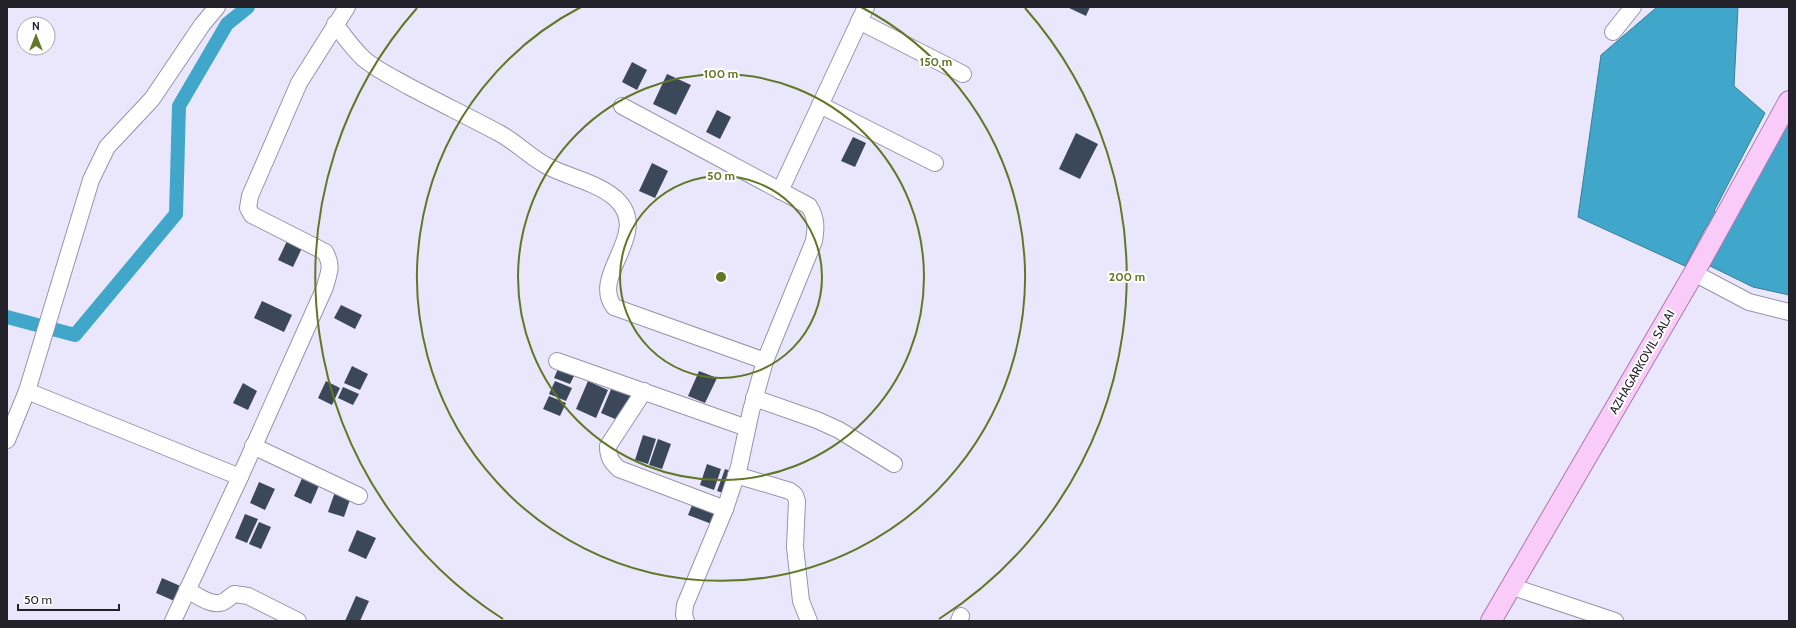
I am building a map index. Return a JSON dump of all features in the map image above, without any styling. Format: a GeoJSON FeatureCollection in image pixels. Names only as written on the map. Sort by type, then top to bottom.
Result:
{"type":"FeatureCollection","features":[{"type":"Feature","properties":{"kind":"main road","name":"AZHAGARKOVIL SALAI"},"geometry":{"type":"LineString","coordinates":[[1491,621],[1510,586],[1694,273],[1789,101]]}},
{"type":"Feature","properties":{"kind":"street"},"geometry":{"type":"LineString","coordinates":[[7,440],[27,391],[91,180],[107,147],[152,99],[193,38],[217,7]]}},
{"type":"Feature","properties":{"kind":"street"},"geometry":{"type":"LineString","coordinates":[[173,621],[240,477],[325,286],[330,270],[331,261],[325,252],[252,215],[248,208],[250,196],[299,83],[347,7]]}},
{"type":"Feature","properties":{"kind":"street"},"geometry":{"type":"LineString","coordinates":[[1612,32],[1633,7]]}},
{"type":"Feature","properties":{"kind":"street"},"geometry":{"type":"LineString","coordinates":[[780,191],[863,14],[963,74]]}},
{"type":"Feature","properties":{"kind":"street"},"geometry":{"type":"LineString","coordinates":[[335,24],[354,50],[365,60],[390,76],[512,140],[547,166],[582,180],[614,198],[625,210],[627,223],[626,240],[610,275],[608,288],[609,300],[614,307],[765,360]]}},
{"type":"Feature","properties":{"kind":"street"},"geometry":{"type":"LineString","coordinates":[[820,105],[935,163]]}},
{"type":"Feature","properties":{"kind":"street"},"geometry":{"type":"LineString","coordinates":[[622,106],[810,206],[815,215],[817,227],[814,241],[765,360],[754,398],[736,475],[725,509],[685,605],[684,615],[686,621]]}},
{"type":"Feature","properties":{"kind":"street"},"geometry":{"type":"LineString","coordinates":[[1694,273],[1749,302],[1789,312]]}},
{"type":"Feature","properties":{"kind":"street"},"geometry":{"type":"LineString","coordinates":[[557,360],[747,428]]}},
{"type":"Feature","properties":{"kind":"street"},"geometry":{"type":"LineString","coordinates":[[27,391],[240,477]]}},
{"type":"Feature","properties":{"kind":"street"},"geometry":{"type":"LineString","coordinates":[[644,391],[608,446],[608,456],[612,463],[619,469],[725,509]]}},
{"type":"Feature","properties":{"kind":"street"},"geometry":{"type":"LineString","coordinates":[[754,398],[817,420],[839,430],[894,464]]}},
{"type":"Feature","properties":{"kind":"street"},"geometry":{"type":"LineString","coordinates":[[253,446],[359,496]]}},
{"type":"Feature","properties":{"kind":"street"},"geometry":{"type":"LineString","coordinates":[[736,475],[790,491],[795,495],[798,510],[795,530],[795,547],[802,601],[809,621]]}},
{"type":"Feature","properties":{"kind":"street"},"geometry":{"type":"LineString","coordinates":[[1510,586],[1615,621]]}},
{"type":"Feature","properties":{"kind":"street"},"geometry":{"type":"LineString","coordinates":[[187,590],[209,602],[217,603],[224,602],[234,594],[248,596],[298,621]]}},
{"type":"Feature","properties":{"kind":"water"},"geometry":{"type":"Polygon","coordinates":[[[1657,7],[1738,7],[1734,86],[1765,113],[1714,211],[1730,219],[1787,123],[1789,124],[1789,295],[1753,287],[1710,266],[1723,234],[1707,225],[1685,266],[1578,217],[1601,55],[1657,7]]]}},
{"type":"Feature","properties":{"kind":"building"},"geometry":{"type":"Polygon","coordinates":[[[1067,7],[1090,7],[1086,16],[1067,7]]]}},
{"type":"Feature","properties":{"kind":"building"},"geometry":{"type":"Polygon","coordinates":[[[632,62],[647,70],[637,90],[622,82],[632,62]]]}},
{"type":"Feature","properties":{"kind":"building"},"geometry":{"type":"Polygon","coordinates":[[[667,74],[691,85],[676,115],[653,104],[667,74]]]}},
{"type":"Feature","properties":{"kind":"building"},"geometry":{"type":"Polygon","coordinates":[[[717,110],[731,117],[720,139],[706,132],[717,110]]]}},
{"type":"Feature","properties":{"kind":"building"},"geometry":{"type":"Polygon","coordinates":[[[1076,133],[1098,144],[1080,179],[1059,169],[1076,133]]]}},
{"type":"Feature","properties":{"kind":"building"},"geometry":{"type":"Polygon","coordinates":[[[853,137],[866,143],[855,167],[841,161],[853,137]]]}},
{"type":"Feature","properties":{"kind":"building"},"geometry":{"type":"Polygon","coordinates":[[[652,163],[668,171],[655,198],[639,191],[652,163]]]}},
{"type":"Feature","properties":{"kind":"building"},"geometry":{"type":"Polygon","coordinates":[[[287,241],[302,248],[293,267],[278,260],[287,241]]]}},
{"type":"Feature","properties":{"kind":"building"},"geometry":{"type":"Polygon","coordinates":[[[262,301],[292,315],[284,332],[254,318],[262,301]]]}},
{"type":"Feature","properties":{"kind":"building"},"geometry":{"type":"Polygon","coordinates":[[[341,305],[362,315],[355,329],[334,318],[341,305]]]}},
{"type":"Feature","properties":{"kind":"building"},"geometry":{"type":"Polygon","coordinates":[[[352,366],[368,374],[360,390],[344,383],[352,366]]]}},
{"type":"Feature","properties":{"kind":"building"},"geometry":{"type":"Polygon","coordinates":[[[558,369],[574,376],[570,384],[554,378],[558,369]]]}},
{"type":"Feature","properties":{"kind":"building"},"geometry":{"type":"Polygon","coordinates":[[[699,371],[717,378],[705,403],[688,396],[699,371]]]}},
{"type":"Feature","properties":{"kind":"building"},"geometry":{"type":"Polygon","coordinates":[[[326,381],[340,388],[332,405],[318,398],[326,381]]]}},
{"type":"Feature","properties":{"kind":"building"},"geometry":{"type":"Polygon","coordinates":[[[555,381],[572,388],[566,401],[549,394],[555,381]]]}},
{"type":"Feature","properties":{"kind":"building"},"geometry":{"type":"Polygon","coordinates":[[[588,381],[608,390],[596,418],[576,409],[588,381]]]}},
{"type":"Feature","properties":{"kind":"building"},"geometry":{"type":"Polygon","coordinates":[[[243,383],[257,391],[248,410],[233,403],[243,383]]]}},
{"type":"Feature","properties":{"kind":"building"},"geometry":{"type":"Polygon","coordinates":[[[343,387],[359,394],[353,405],[338,398],[343,387]]]}},
{"type":"Feature","properties":{"kind":"building"},"geometry":{"type":"Polygon","coordinates":[[[612,387],[633,397],[622,422],[601,413],[612,387]]]}},
{"type":"Feature","properties":{"kind":"building"},"geometry":{"type":"Polygon","coordinates":[[[549,396],[566,403],[560,416],[543,409],[549,396]]]}},
{"type":"Feature","properties":{"kind":"building"},"geometry":{"type":"Polygon","coordinates":[[[643,435],[656,439],[648,464],[635,460],[643,435]]]}},
{"type":"Feature","properties":{"kind":"building"},"geometry":{"type":"Polygon","coordinates":[[[658,439],[671,444],[662,469],[649,465],[658,439]]]}},
{"type":"Feature","properties":{"kind":"building"},"geometry":{"type":"Polygon","coordinates":[[[707,464],[721,469],[714,490],[700,485],[707,464]]]}},
{"type":"Feature","properties":{"kind":"building"},"geometry":{"type":"Polygon","coordinates":[[[725,469],[736,473],[729,495],[717,491],[725,469]]]}},
{"type":"Feature","properties":{"kind":"building"},"geometry":{"type":"Polygon","coordinates":[[[304,474],[321,481],[311,504],[294,496],[304,474]]]}},
{"type":"Feature","properties":{"kind":"building"},"geometry":{"type":"Polygon","coordinates":[[[259,482],[275,489],[265,510],[250,503],[259,482]]]}},
{"type":"Feature","properties":{"kind":"building"},"geometry":{"type":"Polygon","coordinates":[[[336,489],[352,494],[344,517],[328,512],[336,489]]]}},
{"type":"Feature","properties":{"kind":"building"},"geometry":{"type":"Polygon","coordinates":[[[695,498],[723,509],[717,526],[688,515],[695,498]]]}},
{"type":"Feature","properties":{"kind":"building"},"geometry":{"type":"Polygon","coordinates":[[[245,514],[258,519],[247,543],[235,538],[245,514]]]}},
{"type":"Feature","properties":{"kind":"building"},"geometry":{"type":"Polygon","coordinates":[[[259,522],[271,527],[261,549],[249,544],[259,522]]]}},
{"type":"Feature","properties":{"kind":"building"},"geometry":{"type":"Polygon","coordinates":[[[357,530],[376,538],[366,559],[348,551],[357,530]]]}},
{"type":"Feature","properties":{"kind":"building"},"geometry":{"type":"Polygon","coordinates":[[[162,578],[185,588],[179,603],[156,593],[162,578]]]}},
{"type":"Feature","properties":{"kind":"building"},"geometry":{"type":"Polygon","coordinates":[[[356,596],[369,601],[360,621],[345,621],[356,596]]]}},
{"type":"Feature","properties":{"kind":"waterway"},"geometry":{"type":"LineString","coordinates":[[7,317],[75,335],[176,214],[179,106],[227,24],[248,7]]}}]}
